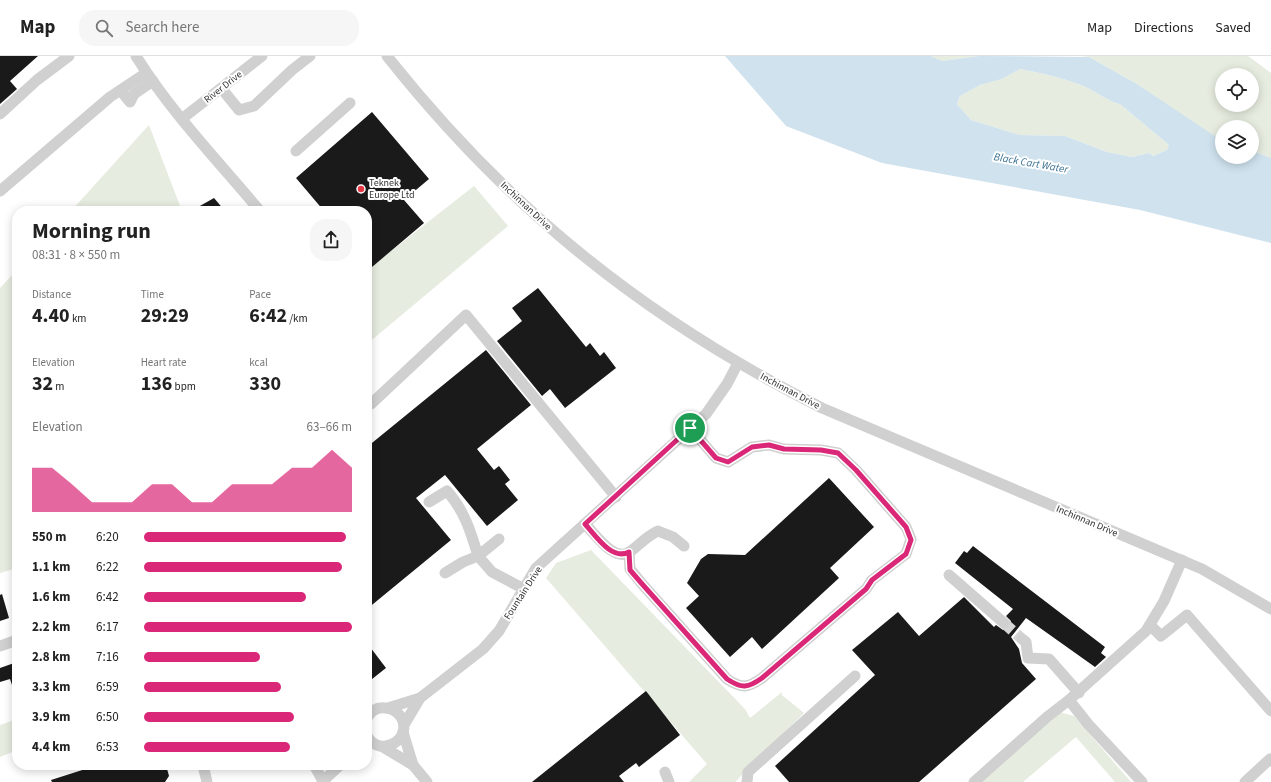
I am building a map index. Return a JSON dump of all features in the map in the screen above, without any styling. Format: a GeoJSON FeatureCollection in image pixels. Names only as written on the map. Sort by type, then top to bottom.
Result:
{"type":"FeatureCollection","features":[{"type":"Feature","properties":{"kind":"street"},"geometry":{"type":"LineString","coordinates":[[0,114],[37,80],[69,56]]}},
{"type":"Feature","properties":{"kind":"street"},"geometry":{"type":"LineString","coordinates":[[136,56],[150,77],[256,206]]}},
{"type":"Feature","properties":{"kind":"street","name":"River Drive"},"geometry":{"type":"LineString","coordinates":[[183,118],[222,89],[262,56]]}},
{"type":"Feature","properties":{"kind":"street"},"geometry":{"type":"LineString","coordinates":[[222,89],[240,110],[254,106],[292,70],[310,56]]}},
{"type":"Feature","properties":{"kind":"street","name":"Inchinnan Drive"},"geometry":{"type":"LineString","coordinates":[[387,56],[441,122],[533,215],[621,286],[688,332],[771,382],[870,430],[1182,560],[1228,582],[1271,609]]}},
{"type":"Feature","properties":{"kind":"street"},"geometry":{"type":"LineString","coordinates":[[0,191],[110,97],[150,77]]}},
{"type":"Feature","properties":{"kind":"street"},"geometry":{"type":"LineString","coordinates":[[121,91],[130,102],[134,94],[150,77]]}},
{"type":"Feature","properties":{"kind":"street"},"geometry":{"type":"LineString","coordinates":[[296,150],[350,103]]}},
{"type":"Feature","properties":{"kind":"street"},"geometry":{"type":"LineString","coordinates":[[372,403],[466,315],[616,497]]}},
{"type":"Feature","properties":{"kind":"street","name":"Fountain Drive"},"geometry":{"type":"LineString","coordinates":[[372,712],[374,710],[388,708],[420,698],[483,649],[499,631],[536,568],[706,414],[727,384],[738,363]]}},
{"type":"Feature","properties":{"kind":"street"},"geometry":{"type":"LineString","coordinates":[[629,552],[630,570],[648,591],[727,679],[736,685],[750,687],[768,674],[866,589],[872,580],[906,554],[911,540],[906,527],[856,470],[838,453],[821,450],[784,449],[769,445],[752,447],[728,462],[716,458],[690,428]]}},
{"type":"Feature","properties":{"kind":"street"},"geometry":{"type":"LineString","coordinates":[[430,502],[447,491],[459,505],[471,533],[478,556],[492,572],[524,589]]}},
{"type":"Feature","properties":{"kind":"street"},"geometry":{"type":"LineString","coordinates":[[585,524],[615,554],[623,555],[629,552],[648,536],[658,531],[673,537],[684,546]]}},
{"type":"Feature","properties":{"kind":"street"},"geometry":{"type":"LineString","coordinates":[[445,573],[463,562],[478,556],[499,539]]}},
{"type":"Feature","properties":{"kind":"street"},"geometry":{"type":"LineString","coordinates":[[974,782],[1047,716],[1078,693],[1146,631],[1164,601],[1182,560]]}},
{"type":"Feature","properties":{"kind":"street"},"geometry":{"type":"LineString","coordinates":[[949,575],[1004,623]]}},
{"type":"Feature","properties":{"kind":"street"},"geometry":{"type":"LineString","coordinates":[[1150,625],[1161,636],[1188,615],[1271,711]]}},
{"type":"Feature","properties":{"kind":"street"},"geometry":{"type":"LineString","coordinates":[[1022,639],[1026,642],[1028,658],[1049,659],[1078,693]]}},
{"type":"Feature","properties":{"kind":"street"},"geometry":{"type":"LineString","coordinates":[[0,646],[12,642]]}},
{"type":"Feature","properties":{"kind":"street"},"geometry":{"type":"LineString","coordinates":[[747,782],[748,772],[855,676]]}},
{"type":"Feature","properties":{"kind":"street","name":"Fountain Drive"},"geometry":{"type":"LineString","coordinates":[[372,749],[394,744],[401,736],[420,698]]}},
{"type":"Feature","properties":{"kind":"street"},"geometry":{"type":"LineString","coordinates":[[1069,700],[1088,724],[1142,782]]}},
{"type":"Feature","properties":{"kind":"street"},"geometry":{"type":"LineString","coordinates":[[388,708],[399,714],[413,766]]}},
{"type":"Feature","properties":{"kind":"street"},"geometry":{"type":"LineString","coordinates":[[372,743],[381,746],[413,766],[427,782]]}},
{"type":"Feature","properties":{"kind":"street"},"geometry":{"type":"LineString","coordinates":[[1245,782],[1271,759]]}},
{"type":"Feature","properties":{"kind":"street"},"geometry":{"type":"LineString","coordinates":[[204,770],[207,782]]}},
{"type":"Feature","properties":{"kind":"street"},"geometry":{"type":"LineString","coordinates":[[316,770],[322,782],[335,770]]}},
{"type":"Feature","properties":{"kind":"shaded area"},"geometry":{"type":"Polygon","coordinates":[[[931,56],[979,56],[942,61],[931,56]]]}},
{"type":"Feature","properties":{"kind":"shaded area"},"geometry":{"type":"Polygon","coordinates":[[[1081,56],[1248,56],[1271,73],[1271,158],[1259,154],[1259,120],[1215,120],[1215,138],[1137,84],[1089,57],[1081,56]]]}},
{"type":"Feature","properties":{"kind":"shaded area"},"geometry":{"type":"Polygon","coordinates":[[[1020,69],[1073,82],[1120,104],[1169,145],[1167,150],[1153,156],[1149,153],[1132,157],[1107,152],[1065,136],[1020,135],[971,120],[957,104],[960,96],[980,85],[1002,79],[1020,69]]]}},
{"type":"Feature","properties":{"kind":"shaded area"},"geometry":{"type":"Polygon","coordinates":[[[149,125],[180,206],[76,206],[149,125]]]}},
{"type":"Feature","properties":{"kind":"shaded area"},"geometry":{"type":"Polygon","coordinates":[[[474,186],[508,226],[372,340],[372,266],[474,186]]]}},
{"type":"Feature","properties":{"kind":"shaded area"},"geometry":{"type":"Polygon","coordinates":[[[12,275],[12,569],[0,573],[0,288],[12,275]]]}},
{"type":"Feature","properties":{"kind":"shaded area"},"geometry":{"type":"Polygon","coordinates":[[[591,550],[745,709],[750,718],[782,692],[782,695],[804,713],[735,782],[689,782],[707,764],[546,578],[556,563],[591,550]]]}},
{"type":"Feature","properties":{"kind":"shaded area"},"geometry":{"type":"Polygon","coordinates":[[[1059,712],[1074,716],[1131,782],[1115,782],[1076,737],[1023,782],[981,782],[1059,712]]]}},
{"type":"Feature","properties":{"kind":"shaded area"},"geometry":{"type":"Polygon","coordinates":[[[12,721],[12,752],[0,757],[0,725],[12,721]]]}},
{"type":"Feature","properties":{"kind":"water","name":"Black Cart Water"},"geometry":{"type":"Polygon","coordinates":[[[725,56],[931,56],[942,61],[979,56],[1089,57],[1137,84],[1215,136],[1215,164],[1259,164],[1259,154],[1271,158],[1271,243],[1140,210],[882,163],[786,126],[725,56]],[[1020,69],[1002,79],[980,85],[960,96],[957,104],[971,120],[1020,135],[1065,136],[1107,152],[1132,157],[1149,153],[1153,156],[1167,150],[1169,145],[1120,104],[1073,82],[1020,69]]]}},
{"type":"Feature","properties":{"kind":"building"},"geometry":{"type":"Polygon","coordinates":[[[0,56],[38,56],[10,81],[17,89],[0,104],[0,56]]]}},
{"type":"Feature","properties":{"kind":"building","name":"Teknek Europe Ltd"},"geometry":{"type":"Polygon","coordinates":[[[372,112],[429,179],[404,200],[424,223],[372,267],[372,206],[320,206],[296,178],[372,112]]]}},
{"type":"Feature","properties":{"kind":"building"},"geometry":{"type":"Polygon","coordinates":[[[214,198],[221,206],[200,206],[214,198]]]}},
{"type":"Feature","properties":{"kind":"building"},"geometry":{"type":"Polygon","coordinates":[[[538,288],[586,347],[590,343],[600,356],[604,352],[616,368],[565,408],[550,389],[542,396],[497,341],[522,321],[512,308],[538,288]]]}},
{"type":"Feature","properties":{"kind":"building"},"geometry":{"type":"Polygon","coordinates":[[[486,350],[531,405],[477,449],[494,470],[499,466],[510,480],[505,484],[518,500],[487,526],[445,475],[416,498],[451,540],[372,605],[372,443],[486,350]]]}},
{"type":"Feature","properties":{"kind":"building"},"geometry":{"type":"Polygon","coordinates":[[[829,478],[874,527],[830,568],[839,578],[762,649],[752,637],[730,657],[686,608],[699,596],[687,583],[701,559],[708,554],[745,555],[829,478]]]}},
{"type":"Feature","properties":{"kind":"building"},"geometry":{"type":"Polygon","coordinates":[[[973,546],[1105,647],[1101,653],[1106,657],[1095,667],[1026,618],[1011,637],[1019,649],[1022,663],[1036,679],[919,782],[789,782],[775,766],[875,675],[852,650],[898,612],[919,636],[964,597],[994,627],[996,625],[1003,630],[1009,627],[1011,621],[1006,616],[1013,609],[955,563],[964,551],[967,553],[973,546]]]}},
{"type":"Feature","properties":{"kind":"building"},"geometry":{"type":"Polygon","coordinates":[[[2,594],[9,618],[0,621],[0,595],[2,594]]]}},
{"type":"Feature","properties":{"kind":"building"},"geometry":{"type":"Polygon","coordinates":[[[372,650],[386,668],[372,679],[372,650]]]}},
{"type":"Feature","properties":{"kind":"building"},"geometry":{"type":"Polygon","coordinates":[[[12,664],[12,685],[10,679],[0,682],[0,668],[12,664]]]}},
{"type":"Feature","properties":{"kind":"building"},"geometry":{"type":"Polygon","coordinates":[[[646,691],[680,735],[639,767],[636,763],[619,776],[624,782],[532,782],[646,691]]]}},
{"type":"Feature","properties":{"kind":"building"},"geometry":{"type":"Polygon","coordinates":[[[82,770],[167,770],[169,776],[165,782],[52,782],[51,780],[82,770]]]}},
{"type":"Feature","properties":{"kind":"tunnel"},"geometry":{"type":"LineString","coordinates":[[1004,623],[1022,639]]}},
{"type":"Feature","properties":{"kind":"place","name":"Teknek Europe Ltd"},"geometry":{"type":"Point","coordinates":[361,189]}},
{"type":"Feature","properties":{"kind":"route"},"geometry":{"type":"LineString","coordinates":[[690,428],[716,458],[728,462],[737,458],[752,447],[769,445],[784,449],[821,450],[838,453],[856,470],[906,527],[911,540],[906,554],[872,580],[866,589],[750,687],[736,685],[727,679],[630,570],[629,552],[623,555],[615,554],[585,524],[690,428]]}}]}
